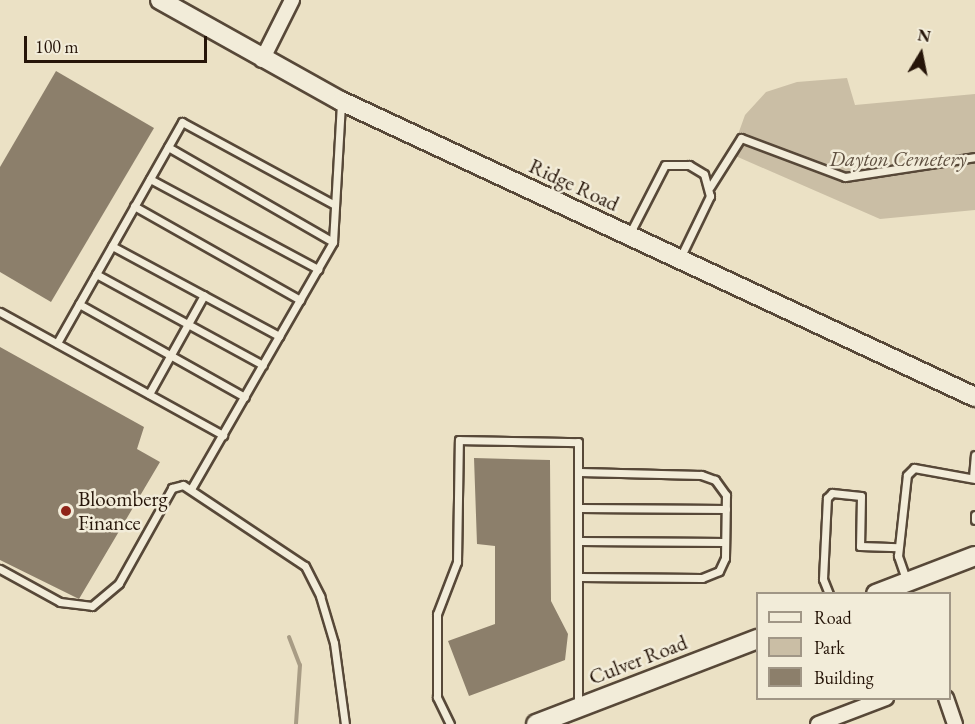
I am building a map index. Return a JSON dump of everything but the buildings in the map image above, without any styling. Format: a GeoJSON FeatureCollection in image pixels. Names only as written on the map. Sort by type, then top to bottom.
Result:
{"type":"FeatureCollection","features":[{"type":"Feature","properties":{"kind":"street","name":"Ridge Road"},"geometry":{"type":"LineString","coordinates":[[160,0],[262,60],[341,101],[975,398]]}},
{"type":"Feature","properties":{"kind":"street"},"geometry":{"type":"LineString","coordinates":[[262,60],[292,0]]}},
{"type":"Feature","properties":{"kind":"street"},"geometry":{"type":"LineString","coordinates":[[884,592],[906,586],[975,556]]}},
{"type":"Feature","properties":{"kind":"street","name":"Culver Road"},"geometry":{"type":"LineString","coordinates":[[536,724],[756,640]]}},
{"type":"Feature","properties":{"kind":"street"},"geometry":{"type":"LineString","coordinates":[[818,724],[883,700]]}},
{"type":"Feature","properties":{"kind":"street"},"geometry":{"type":"LineString","coordinates":[[946,700],[955,724]]}},
{"type":"Feature","properties":{"kind":"lane"},"geometry":{"type":"LineString","coordinates":[[191,489],[333,242],[341,101]]}},
{"type":"Feature","properties":{"kind":"lane"},"geometry":{"type":"LineString","coordinates":[[57,343],[182,122],[335,206]]}},
{"type":"Feature","properties":{"kind":"lane"},"geometry":{"type":"LineString","coordinates":[[680,259],[705,209],[710,187],[741,138],[845,177],[975,157]]}},
{"type":"Feature","properties":{"kind":"lane"},"geometry":{"type":"LineString","coordinates":[[168,147],[333,242]]}},
{"type":"Feature","properties":{"kind":"lane"},"geometry":{"type":"LineString","coordinates":[[629,235],[665,165],[680,163],[698,169],[710,187]]}},
{"type":"Feature","properties":{"kind":"lane"},"geometry":{"type":"LineString","coordinates":[[150,179],[318,269]]}},
{"type":"Feature","properties":{"kind":"lane"},"geometry":{"type":"LineString","coordinates":[[134,206],[300,300]]}},
{"type":"Feature","properties":{"kind":"lane"},"geometry":{"type":"LineString","coordinates":[[112,246],[279,336]]}},
{"type":"Feature","properties":{"kind":"lane"},"geometry":{"type":"LineString","coordinates":[[96,274],[263,365]]}},
{"type":"Feature","properties":{"kind":"lane"},"geometry":{"type":"LineString","coordinates":[[149,394],[204,295]]}},
{"type":"Feature","properties":{"kind":"lane"},"geometry":{"type":"LineString","coordinates":[[79,304],[245,396]]}},
{"type":"Feature","properties":{"kind":"lane"},"geometry":{"type":"LineString","coordinates":[[0,312],[223,435]]}},
{"type":"Feature","properties":{"kind":"lane"},"geometry":{"type":"LineString","coordinates":[[450,724],[437,697],[437,614],[457,562],[459,440],[578,442],[580,472],[578,708]]}},
{"type":"Feature","properties":{"kind":"lane"},"geometry":{"type":"LineString","coordinates":[[906,586],[898,547],[903,491],[907,475],[914,468],[974,478],[975,455]]}},
{"type":"Feature","properties":{"kind":"lane"},"geometry":{"type":"LineString","coordinates":[[579,577],[702,578],[719,571],[725,542],[726,509],[726,495],[715,480],[701,475],[580,472]]}},
{"type":"Feature","properties":{"kind":"lane"},"geometry":{"type":"LineString","coordinates":[[0,569],[60,602],[92,606],[118,583],[172,488],[183,485],[305,566],[320,596],[334,643],[345,724]]}},
{"type":"Feature","properties":{"kind":"lane"},"geometry":{"type":"LineString","coordinates":[[828,592],[823,579],[827,498],[832,493],[861,496],[860,546],[898,547]]}},
{"type":"Feature","properties":{"kind":"lane"},"geometry":{"type":"LineString","coordinates":[[580,508],[726,509]]}},
{"type":"Feature","properties":{"kind":"lane"},"geometry":{"type":"LineString","coordinates":[[975,515],[975,520]]}},
{"type":"Feature","properties":{"kind":"lane"},"geometry":{"type":"LineString","coordinates":[[580,541],[725,542]]}},
{"type":"Feature","properties":{"kind":"green space","name":"Dayton Cemetery"},"geometry":{"type":"Polygon","coordinates":[[[847,78],[855,105],[975,94],[975,210],[880,219],[731,154],[745,115],[766,92],[797,82],[847,78]]]}},
{"type":"Feature","properties":{"kind":"waterway"},"geometry":{"type":"LineString","coordinates":[[289,637],[300,665],[296,724]]}},
{"type":"Feature","properties":{"kind":"place","name":"Bloomberg Finance"},"geometry":{"type":"Point","coordinates":[66,511]}}]}
